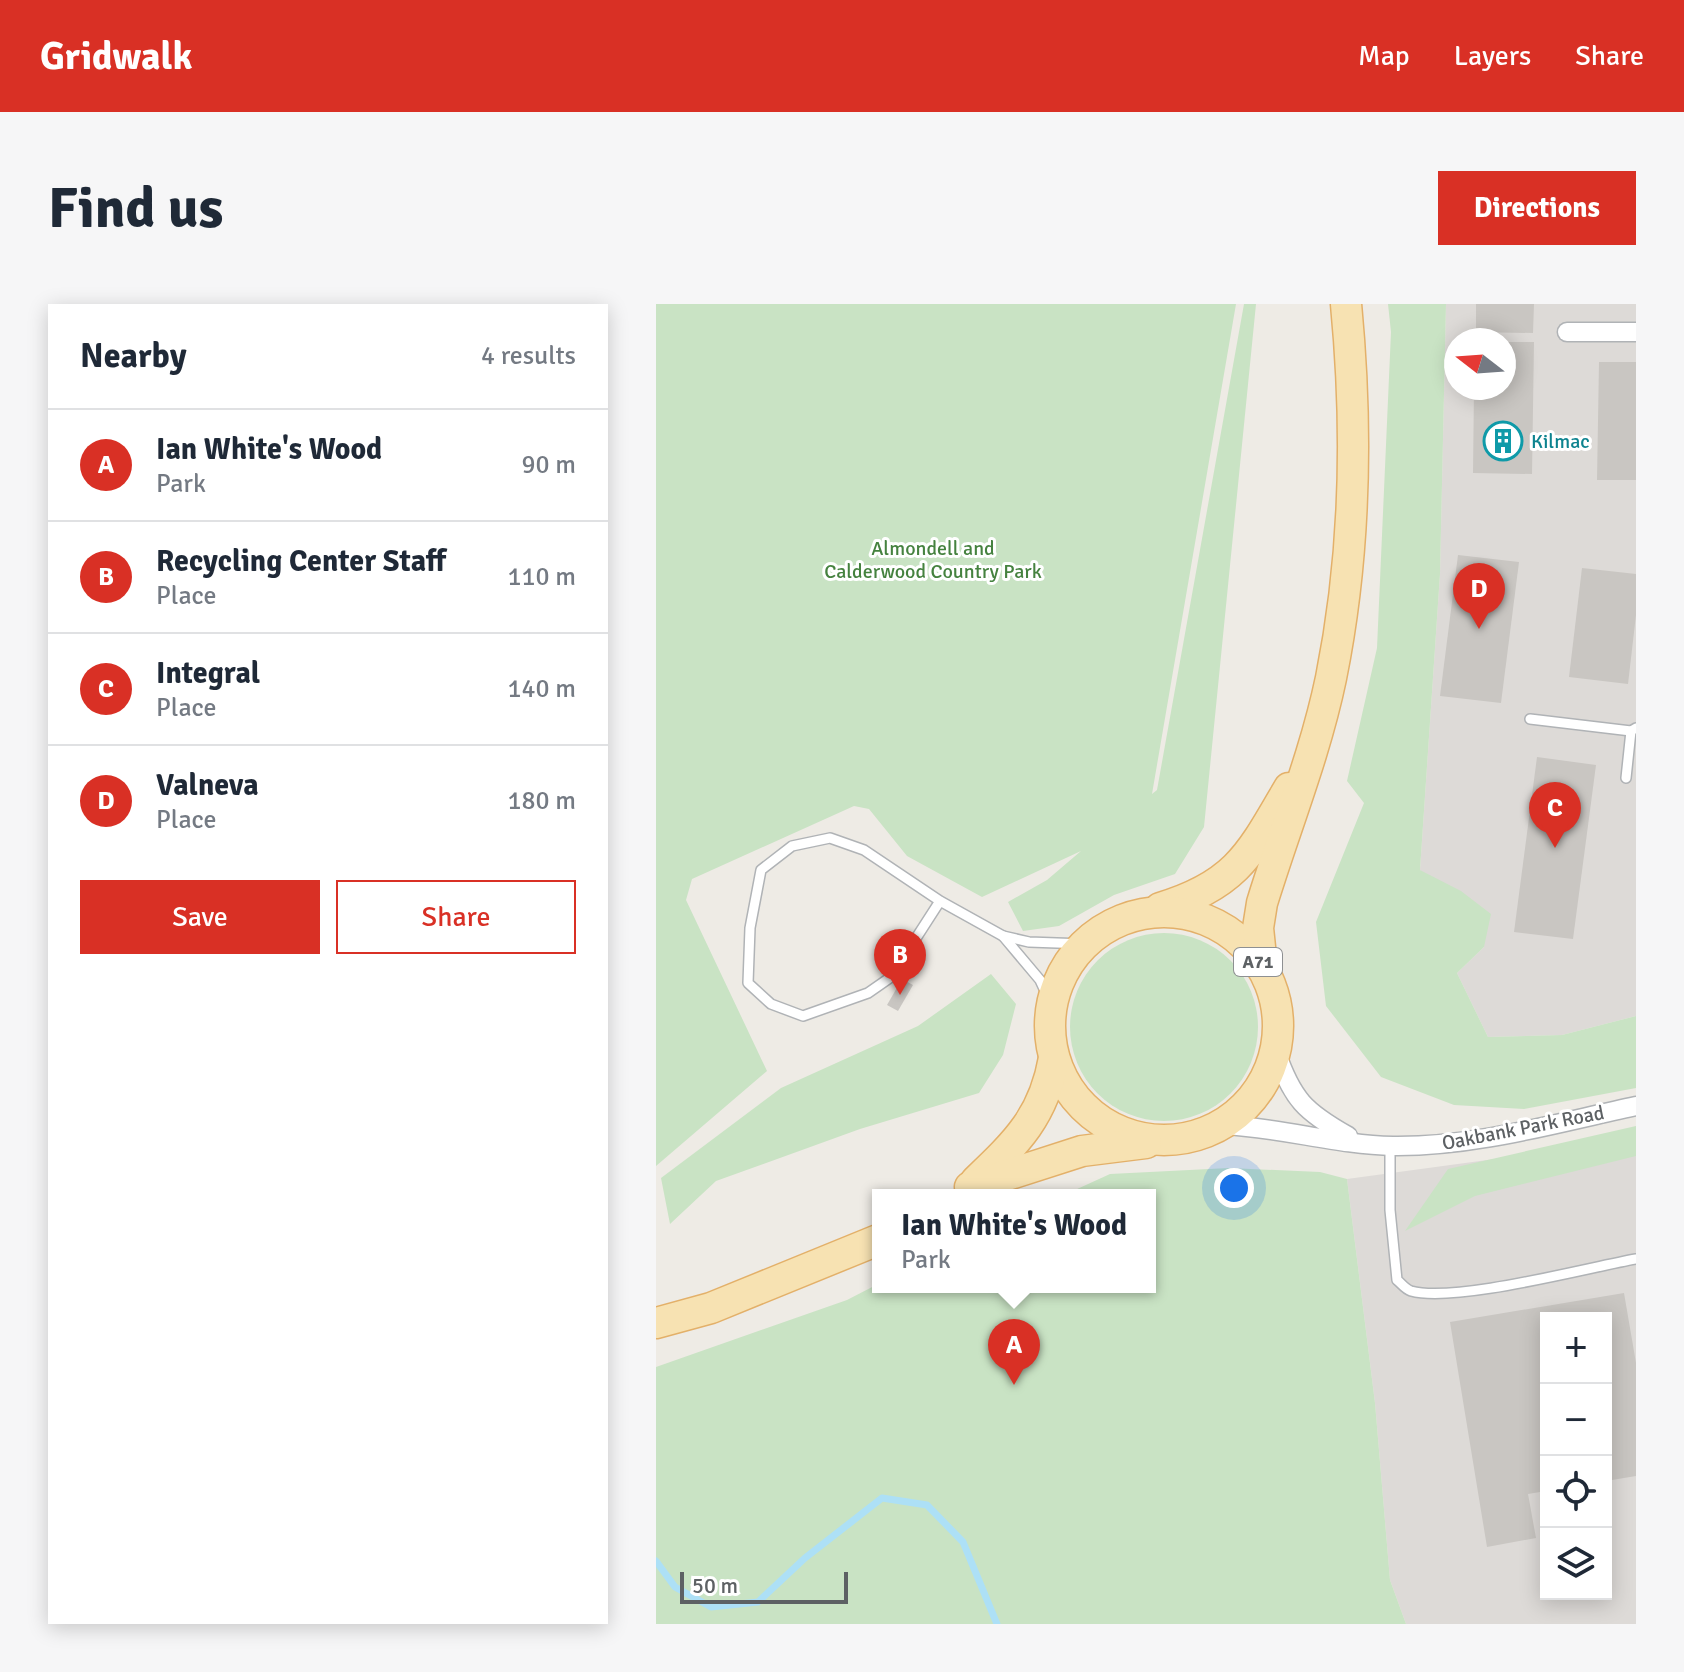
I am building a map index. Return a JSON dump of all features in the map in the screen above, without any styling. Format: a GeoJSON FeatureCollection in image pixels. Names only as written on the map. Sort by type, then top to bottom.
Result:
{"type":"FeatureCollection","features":[{"type":"Feature","properties":{"kind":"main road","name":"A71"},"geometry":{"type":"LineString","coordinates":[[1262,966],[1258,928],[1262,903],[1315,743],[1331,678],[1349,568],[1354,392],[1346,304]]}},
{"type":"Feature","properties":{"kind":"main road","name":"A71"},"geometry":{"type":"LineString","coordinates":[[1161,1141],[1126,1134],[1094,1117],[1070,1091],[1054,1058],[1050,1032],[1052,1006],[1063,973],[1085,944],[1111,925],[1187,900],[1231,874],[1259,839],[1315,743]]}},
{"type":"Feature","properties":{"kind":"main road","name":"A71"},"geometry":{"type":"LineString","coordinates":[[969,1189],[1082,1151],[1192,1137],[1222,1125],[1246,1106],[1265,1081],[1276,1052],[1279,1022],[1274,993],[1262,966],[1239,940],[1210,921],[1177,912],[1143,914]]}},
{"type":"Feature","properties":{"kind":"main road","name":"A71"},"geometry":{"type":"LineString","coordinates":[[965,1189],[1032,1122],[1045,1097],[1054,1058]]}},
{"type":"Feature","properties":{"kind":"main road"},"geometry":{"type":"LineString","coordinates":[[656,1323],[711,1308],[872,1242]]}},
{"type":"Feature","properties":{"kind":"street"},"geometry":{"type":"LineString","coordinates":[[1567,332],[1636,332]]}},
{"type":"Feature","properties":{"kind":"street","name":"Oakbank Park Road"},"geometry":{"type":"LineString","coordinates":[[1276,1052],[1298,1102],[1318,1119],[1361,1143]]}},
{"type":"Feature","properties":{"kind":"street","name":"Oakbank Park Road"},"geometry":{"type":"LineString","coordinates":[[1222,1125],[1271,1128],[1390,1146],[1440,1145],[1636,1106]]}},
{"type":"Feature","properties":{"kind":"lane"},"geometry":{"type":"LineString","coordinates":[[1530,719],[1634,730],[1626,778]]}},
{"type":"Feature","properties":{"kind":"lane"},"geometry":{"type":"LineString","coordinates":[[940,901],[891,977],[868,993],[803,1016],[771,1004],[748,983],[750,928],[761,870],[792,846],[830,838],[864,850],[940,901],[1003,936],[1029,942],[1085,944]]}},
{"type":"Feature","properties":{"kind":"lane"},"geometry":{"type":"LineString","coordinates":[[1003,936],[1040,980],[1052,1006]]}},
{"type":"Feature","properties":{"kind":"lane"},"geometry":{"type":"LineString","coordinates":[[1390,1146],[1390,1210],[1397,1280],[1408,1290],[1430,1293],[1476,1289],[1636,1259]]}},
{"type":"Feature","properties":{"kind":"shaded area"},"geometry":{"type":"Polygon","coordinates":[[[1446,304],[1636,304],[1636,1016],[1562,1035],[1488,1037],[1457,973],[1484,947],[1420,870],[1440,574],[1444,394],[1444,400],[1516,400],[1516,328],[1445,328],[1446,304]]]}},
{"type":"Feature","properties":{"kind":"shaded area"},"geometry":{"type":"Polygon","coordinates":[[[1636,1140],[1636,1624],[1406,1624],[1390,1580],[1375,1403],[1347,1179],[1636,1140]]]}},
{"type":"Feature","properties":{"kind":"green space","name":"Almondell and Calderwood Country Park"},"geometry":{"type":"Polygon","coordinates":[[[656,304],[1236,304],[1152,794],[1157,790],[1244,304],[1256,304],[1204,827],[1175,874],[1114,895],[1059,926],[1023,931],[1008,902],[1047,880],[1081,851],[982,897],[907,856],[869,809],[854,806],[692,879],[686,900],[767,1071],[656,1166],[656,304]]]}},
{"type":"Feature","properties":{"kind":"green space"},"geometry":{"type":"Polygon","coordinates":[[[1388,304],[1446,304],[1440,574],[1420,870],[1461,891],[1491,914],[1484,947],[1457,973],[1488,1037],[1562,1035],[1636,1016],[1636,1088],[1524,1109],[1454,1105],[1381,1077],[1326,1006],[1316,922],[1364,803],[1347,781],[1377,648],[1391,332],[1388,304]]]}},
{"type":"Feature","properties":{"kind":"green space"},"geometry":{"type":"Polygon","coordinates":[[[1164,933],[1200,940],[1230,961],[1251,991],[1258,1027],[1251,1063],[1230,1093],[1200,1114],[1164,1121],[1128,1114],[1098,1093],[1077,1063],[1070,1027],[1077,991],[1098,961],[1128,940],[1164,933]]]}},
{"type":"Feature","properties":{"kind":"green space"},"geometry":{"type":"Polygon","coordinates":[[[991,974],[1016,1004],[1003,1055],[979,1093],[860,1129],[716,1181],[670,1224],[661,1178],[781,1088],[918,1026],[991,974]]]}},
{"type":"Feature","properties":{"kind":"green space"},"geometry":{"type":"Polygon","coordinates":[[[1636,1126],[1636,1156],[1475,1196],[1405,1231],[1448,1169],[1636,1126]]]}},
{"type":"Feature","properties":{"kind":"green space"},"geometry":{"type":"Polygon","coordinates":[[[1229,1168],[1320,1172],[1347,1179],[1375,1403],[1390,1580],[1406,1624],[656,1624],[656,1367],[847,1300],[872,1287],[872,1293],[1156,1293],[1156,1189],[1077,1189],[1110,1174],[1229,1168]]]}},
{"type":"Feature","properties":{"kind":"building"},"geometry":{"type":"Polygon","coordinates":[[[1476,304],[1534,304],[1533,333],[1516,333],[1516,328],[1476,328],[1476,304]]]}},
{"type":"Feature","properties":{"kind":"building","name":"Kilmac"},"geometry":{"type":"Polygon","coordinates":[[[1516,342],[1534,342],[1532,474],[1473,473],[1474,400],[1516,400],[1516,342]]]}},
{"type":"Feature","properties":{"kind":"building"},"geometry":{"type":"Polygon","coordinates":[[[1599,362],[1636,362],[1636,480],[1597,480],[1599,362]]]}},
{"type":"Feature","properties":{"kind":"building"},"geometry":{"type":"Polygon","coordinates":[[[1458,555],[1519,562],[1501,703],[1440,696],[1458,555]]]}},
{"type":"Feature","properties":{"kind":"building"},"geometry":{"type":"Polygon","coordinates":[[[1582,568],[1636,574],[1636,615],[1628,684],[1569,677],[1582,568]]]}},
{"type":"Feature","properties":{"kind":"building"},"geometry":{"type":"Polygon","coordinates":[[[1537,757],[1596,765],[1573,939],[1514,932],[1537,757]]]}},
{"type":"Feature","properties":{"kind":"building"},"geometry":{"type":"Polygon","coordinates":[[[902,979],[913,985],[898,1011],[887,1005],[902,979]]]}},
{"type":"Feature","properties":{"kind":"building"},"geometry":{"type":"Polygon","coordinates":[[[1624,1293],[1636,1363],[1636,1476],[1612,1480],[1612,1312],[1540,1312],[1540,1492],[1528,1494],[1536,1538],[1487,1547],[1450,1322],[1624,1293]]]}},
{"type":"Feature","properties":{"kind":"waterway"},"geometry":{"type":"LineString","coordinates":[[656,1561],[675,1587],[711,1607],[758,1602],[805,1558],[882,1498],[927,1505],[963,1542],[997,1624]]}},
{"type":"Feature","properties":{"kind":"place","name":"Kilmac"},"geometry":{"type":"Point","coordinates":[1503,441]}},
{"type":"Feature","properties":{"kind":"place","name":"Valneva"},"geometry":{"type":"Point","coordinates":[1479,629]}},
{"type":"Feature","properties":{"kind":"place","name":"Integral"},"geometry":{"type":"Point","coordinates":[1555,848]}},
{"type":"Feature","properties":{"kind":"place","name":"Recycling Center Staff"},"geometry":{"type":"Point","coordinates":[900,995]}},
{"type":"Feature","properties":{"kind":"place","name":"Ian White's Wood"},"geometry":{"type":"Point","coordinates":[1014,1385]}}]}
